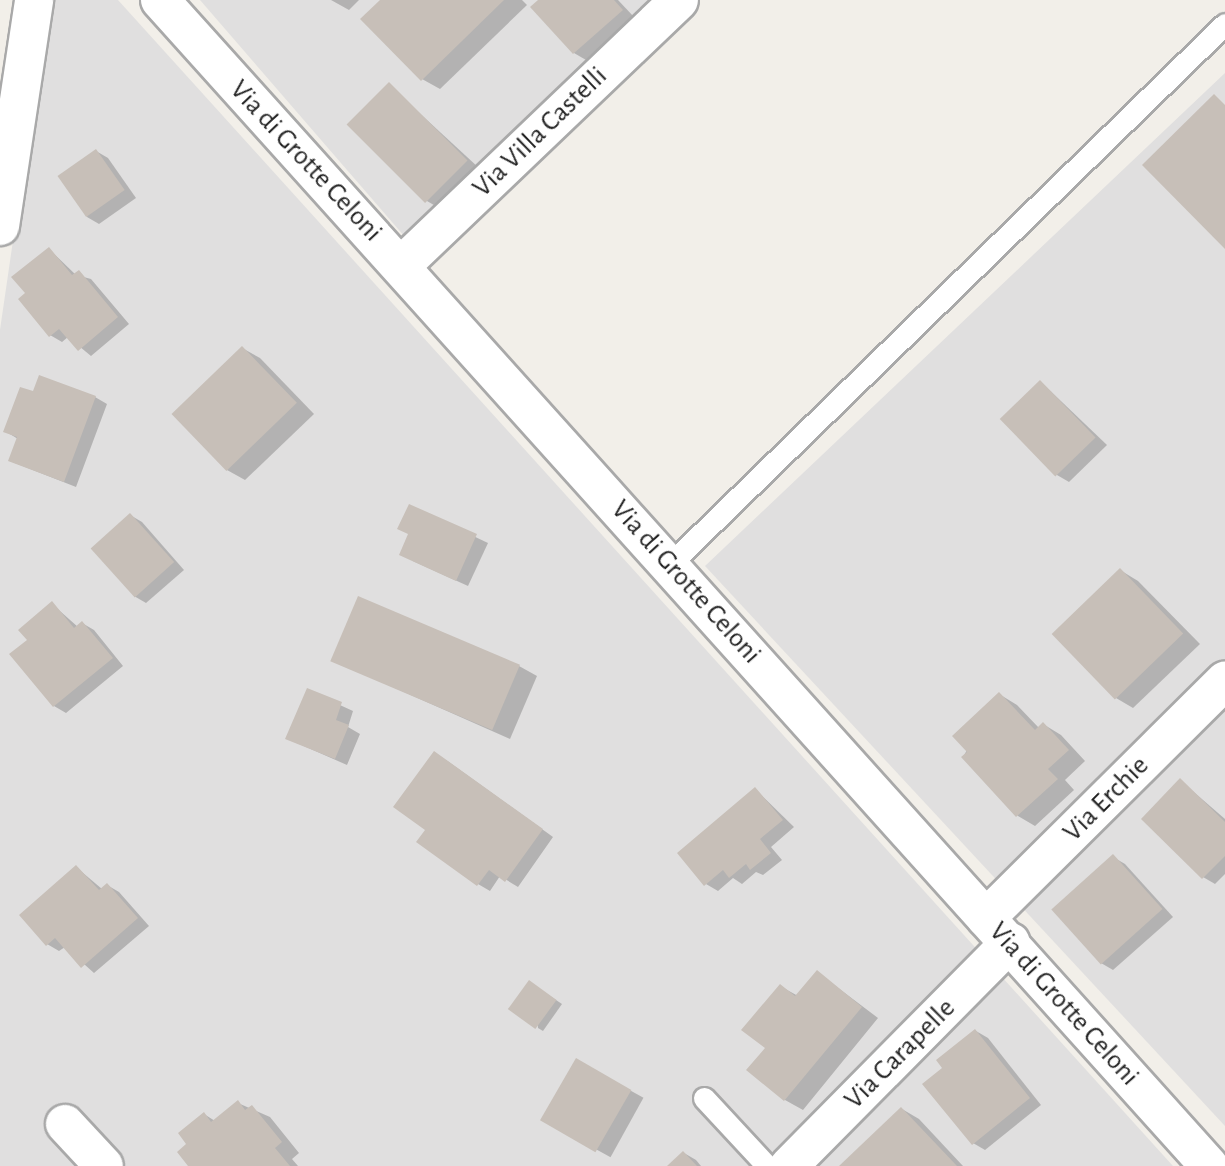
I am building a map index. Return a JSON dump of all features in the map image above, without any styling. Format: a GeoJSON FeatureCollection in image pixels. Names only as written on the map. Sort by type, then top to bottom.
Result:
{"type":"FeatureCollection","features":[{"type":"Feature","properties":{"kind":"street"},"geometry":{"type":"LineString","coordinates":[[0,226],[34,0]]}},
{"type":"Feature","properties":{"kind":"street","name":"Via di Grotte Celoni"},"geometry":{"type":"LineString","coordinates":[[160,0],[402,265],[1209,1166]]}},
{"type":"Feature","properties":{"kind":"street","name":"Via Villa Castelli"},"geometry":{"type":"LineString","coordinates":[[402,265],[680,0]]}},
{"type":"Feature","properties":{"kind":"street","name":"Via Erchie"},"geometry":{"type":"LineString","coordinates":[[999,930],[1225,681]]}},
{"type":"Feature","properties":{"kind":"street","name":"Via Carapelle"},"geometry":{"type":"LineString","coordinates":[[789,1166],[999,930]]}},
{"type":"Feature","properties":{"kind":"street"},"geometry":{"type":"LineString","coordinates":[[65,1124],[104,1166]]}},
{"type":"Feature","properties":{"kind":"lane"},"geometry":{"type":"LineString","coordinates":[[670,564],[1225,24]]}},
{"type":"Feature","properties":{"kind":"lane"},"geometry":{"type":"LineString","coordinates":[[704,1098],[767,1166]]}},
{"type":"Feature","properties":{"kind":"shaded area"},"geometry":{"type":"Polygon","coordinates":[[[48,0],[118,0],[1173,1166],[0,1166],[0,330],[48,0]]]}},
{"type":"Feature","properties":{"kind":"shaded area"},"geometry":{"type":"Polygon","coordinates":[[[200,0],[657,0],[405,237],[200,0]]]}},
{"type":"Feature","properties":{"kind":"shaded area"},"geometry":{"type":"Polygon","coordinates":[[[1225,73],[1225,1126],[705,566],[1225,73]]]}},
{"type":"Feature","properties":{"kind":"building"},"geometry":{"type":"Polygon","coordinates":[[[380,0],[504,0],[421,81],[360,19],[380,0]]]}},
{"type":"Feature","properties":{"kind":"building"},"geometry":{"type":"Polygon","coordinates":[[[538,0],[614,0],[623,10],[573,54],[530,7],[538,0]]]}},
{"type":"Feature","properties":{"kind":"building"},"geometry":{"type":"Polygon","coordinates":[[[389,82],[467,160],[425,203],[347,124],[389,82]]]}},
{"type":"Feature","properties":{"kind":"building"},"geometry":{"type":"Polygon","coordinates":[[[1214,94],[1225,105],[1225,249],[1142,165],[1214,94]]]}},
{"type":"Feature","properties":{"kind":"building"},"geometry":{"type":"Polygon","coordinates":[[[96,149],[125,190],[86,217],[57,176],[96,149]]]}},
{"type":"Feature","properties":{"kind":"building"},"geometry":{"type":"Polygon","coordinates":[[[49,247],[72,275],[79,270],[118,317],[78,351],[59,329],[49,337],[18,299],[25,293],[11,277],[49,247]]]}},
{"type":"Feature","properties":{"kind":"building"},"geometry":{"type":"Polygon","coordinates":[[[242,346],[297,403],[226,471],[172,414],[242,346]]]}},
{"type":"Feature","properties":{"kind":"building"},"geometry":{"type":"Polygon","coordinates":[[[39,375],[96,396],[64,482],[8,461],[17,437],[3,432],[20,387],[33,391],[39,375]]]}},
{"type":"Feature","properties":{"kind":"building"},"geometry":{"type":"Polygon","coordinates":[[[1040,380],[1096,438],[1055,476],[1000,419],[1040,380]]]}},
{"type":"Feature","properties":{"kind":"building"},"geometry":{"type":"Polygon","coordinates":[[[409,504],[477,534],[456,581],[399,555],[408,534],[397,529],[409,504]]]}},
{"type":"Feature","properties":{"kind":"building"},"geometry":{"type":"Polygon","coordinates":[[[130,513],[174,562],[135,598],[91,548],[130,513]]]}},
{"type":"Feature","properties":{"kind":"building"},"geometry":{"type":"Polygon","coordinates":[[[1120,568],[1183,633],[1115,699],[1052,634],[1120,568]]]}},
{"type":"Feature","properties":{"kind":"building"},"geometry":{"type":"Polygon","coordinates":[[[358,596],[520,665],[492,730],[330,661],[358,596]]]}},
{"type":"Feature","properties":{"kind":"building"},"geometry":{"type":"Polygon","coordinates":[[[52,601],[74,628],[82,621],[113,658],[53,707],[9,654],[27,640],[18,630],[52,601]]]}},
{"type":"Feature","properties":{"kind":"building"},"geometry":{"type":"Polygon","coordinates":[[[307,688],[342,702],[336,720],[349,725],[335,759],[285,739],[307,688]]]}},
{"type":"Feature","properties":{"kind":"building"},"geometry":{"type":"Polygon","coordinates":[[[999,692],[1035,730],[1043,722],[1069,750],[1048,769],[1058,779],[1016,817],[961,757],[967,752],[952,736],[999,692]]]}},
{"type":"Feature","properties":{"kind":"building"},"geometry":{"type":"Polygon","coordinates":[[[434,751],[543,829],[505,882],[489,870],[477,886],[416,842],[425,830],[393,807],[434,751]]]}},
{"type":"Feature","properties":{"kind":"building"},"geometry":{"type":"Polygon","coordinates":[[[1180,778],[1225,822],[1225,856],[1202,879],[1141,819],[1180,778]]]}},
{"type":"Feature","properties":{"kind":"building"},"geometry":{"type":"Polygon","coordinates":[[[755,787],[783,820],[760,839],[771,853],[750,870],[746,864],[729,878],[723,870],[704,886],[677,853],[755,787]]]}},
{"type":"Feature","properties":{"kind":"building"},"geometry":{"type":"Polygon","coordinates":[[[1113,854],[1163,909],[1101,965],[1051,910],[1113,854]]]}},
{"type":"Feature","properties":{"kind":"building"},"geometry":{"type":"Polygon","coordinates":[[[76,865],[99,890],[107,883],[138,918],[81,968],[55,938],[46,946],[19,915],[76,865]]]}},
{"type":"Feature","properties":{"kind":"building"},"geometry":{"type":"Polygon","coordinates":[[[817,970],[862,1007],[784,1101],[746,1070],[765,1048],[741,1030],[780,984],[795,996],[817,970]]]}},
{"type":"Feature","properties":{"kind":"building"},"geometry":{"type":"Polygon","coordinates":[[[529,980],[557,1000],[535,1029],[508,1009],[529,980]]]}},
{"type":"Feature","properties":{"kind":"building"},"geometry":{"type":"Polygon","coordinates":[[[975,1029],[1030,1098],[972,1145],[922,1084],[942,1068],[936,1060],[975,1029]]]}},
{"type":"Feature","properties":{"kind":"building"},"geometry":{"type":"Polygon","coordinates":[[[576,1058],[631,1090],[595,1152],[540,1120],[576,1058]]]}},
{"type":"Feature","properties":{"kind":"building"},"geometry":{"type":"Polygon","coordinates":[[[238,1100],[245,1110],[252,1105],[282,1142],[275,1148],[290,1166],[188,1166],[177,1152],[186,1144],[178,1133],[204,1112],[211,1122],[238,1100]]]}},
{"type":"Feature","properties":{"kind":"building"},"geometry":{"type":"Polygon","coordinates":[[[901,1107],[957,1166],[839,1166],[901,1107]]]}},
{"type":"Feature","properties":{"kind":"building"},"geometry":{"type":"Polygon","coordinates":[[[683,1151],[697,1166],[667,1166],[683,1151]]]}}]}
